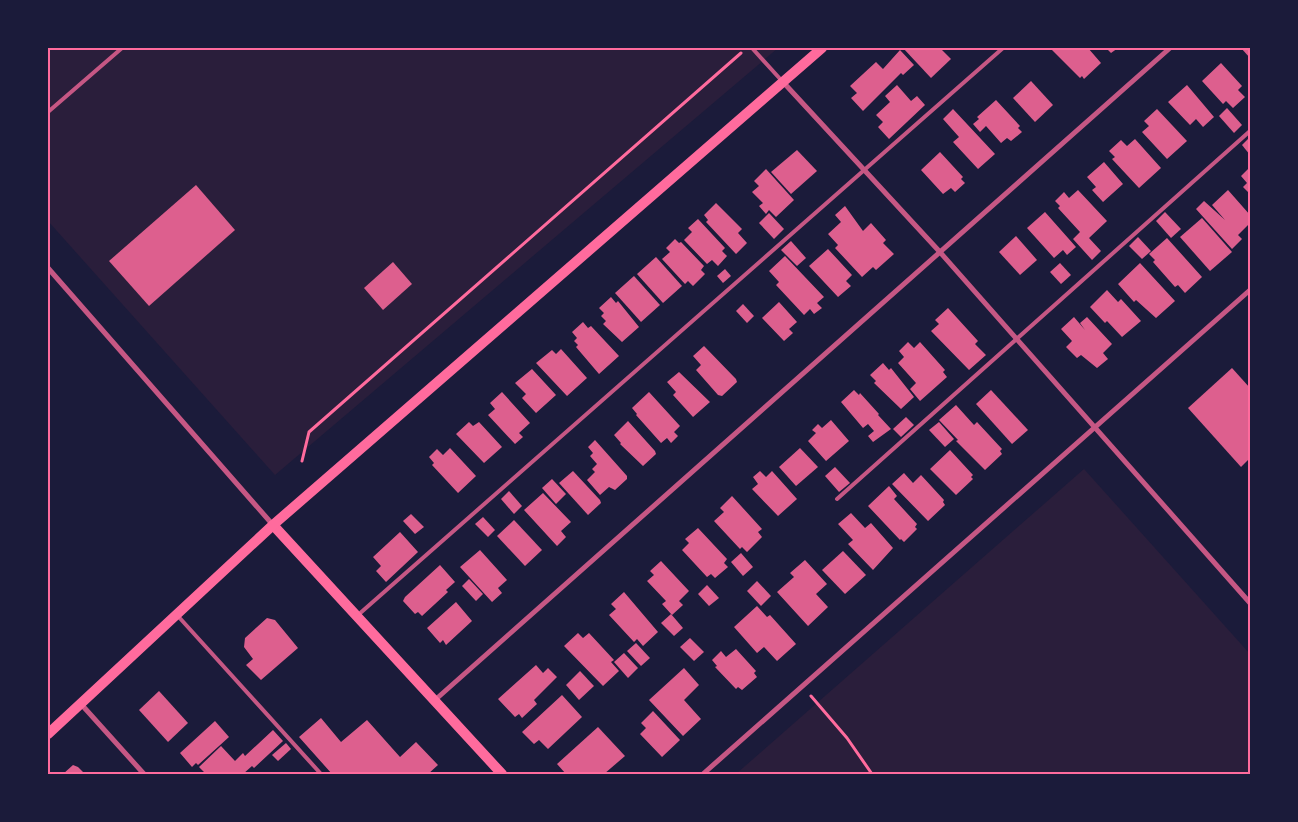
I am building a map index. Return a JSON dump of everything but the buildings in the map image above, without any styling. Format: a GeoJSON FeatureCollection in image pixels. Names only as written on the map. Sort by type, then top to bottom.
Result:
{"type":"FeatureCollection","features":[{"type":"Feature","properties":{"kind":"main road"},"geometry":{"type":"LineString","coordinates":[[48,734],[273,525],[822,48]]}},
{"type":"Feature","properties":{"kind":"main road"},"geometry":{"type":"LineString","coordinates":[[273,525],[356,617],[436,700],[502,774]]}},
{"type":"Feature","properties":{"kind":"street"},"geometry":{"type":"LineString","coordinates":[[436,700],[939,251],[1170,48]]}},
{"type":"Feature","properties":{"kind":"street"},"geometry":{"type":"LineString","coordinates":[[783,82],[939,251],[1250,603]]}},
{"type":"Feature","properties":{"kind":"street"},"geometry":{"type":"LineString","coordinates":[[48,268],[273,525]]}},
{"type":"Feature","properties":{"kind":"street"},"geometry":{"type":"LineString","coordinates":[[703,774],[1250,290]]}},
{"type":"Feature","properties":{"kind":"street"},"geometry":{"type":"LineString","coordinates":[[81,704],[144,774]]}},
{"type":"Feature","properties":{"kind":"lane"},"geometry":{"type":"LineString","coordinates":[[48,112],[122,48]]}},
{"type":"Feature","properties":{"kind":"lane"},"geometry":{"type":"LineString","coordinates":[[752,48],[783,82]]}},
{"type":"Feature","properties":{"kind":"lane"},"geometry":{"type":"LineString","coordinates":[[356,617],[834,194],[865,170],[1003,48]]}},
{"type":"Feature","properties":{"kind":"lane"},"geometry":{"type":"LineString","coordinates":[[836,499],[1250,131]]}},
{"type":"Feature","properties":{"kind":"lane"},"geometry":{"type":"LineString","coordinates":[[176,614],[321,774]]}},
{"type":"Feature","properties":{"kind":"path"},"geometry":{"type":"LineString","coordinates":[[302,461],[309,432],[747,48]]}},
{"type":"Feature","properties":{"kind":"path"},"geometry":{"type":"LineString","coordinates":[[803,687],[847,738],[872,774]]}},
{"type":"Feature","properties":{"kind":"shaded area"},"geometry":{"type":"Polygon","coordinates":[[[48,48],[778,48],[275,475],[48,221],[48,48]]]}},
{"type":"Feature","properties":{"kind":"shaded area"},"geometry":{"type":"Polygon","coordinates":[[[1084,469],[1250,654],[1250,774],[736,774],[1084,469]]]}}]}
